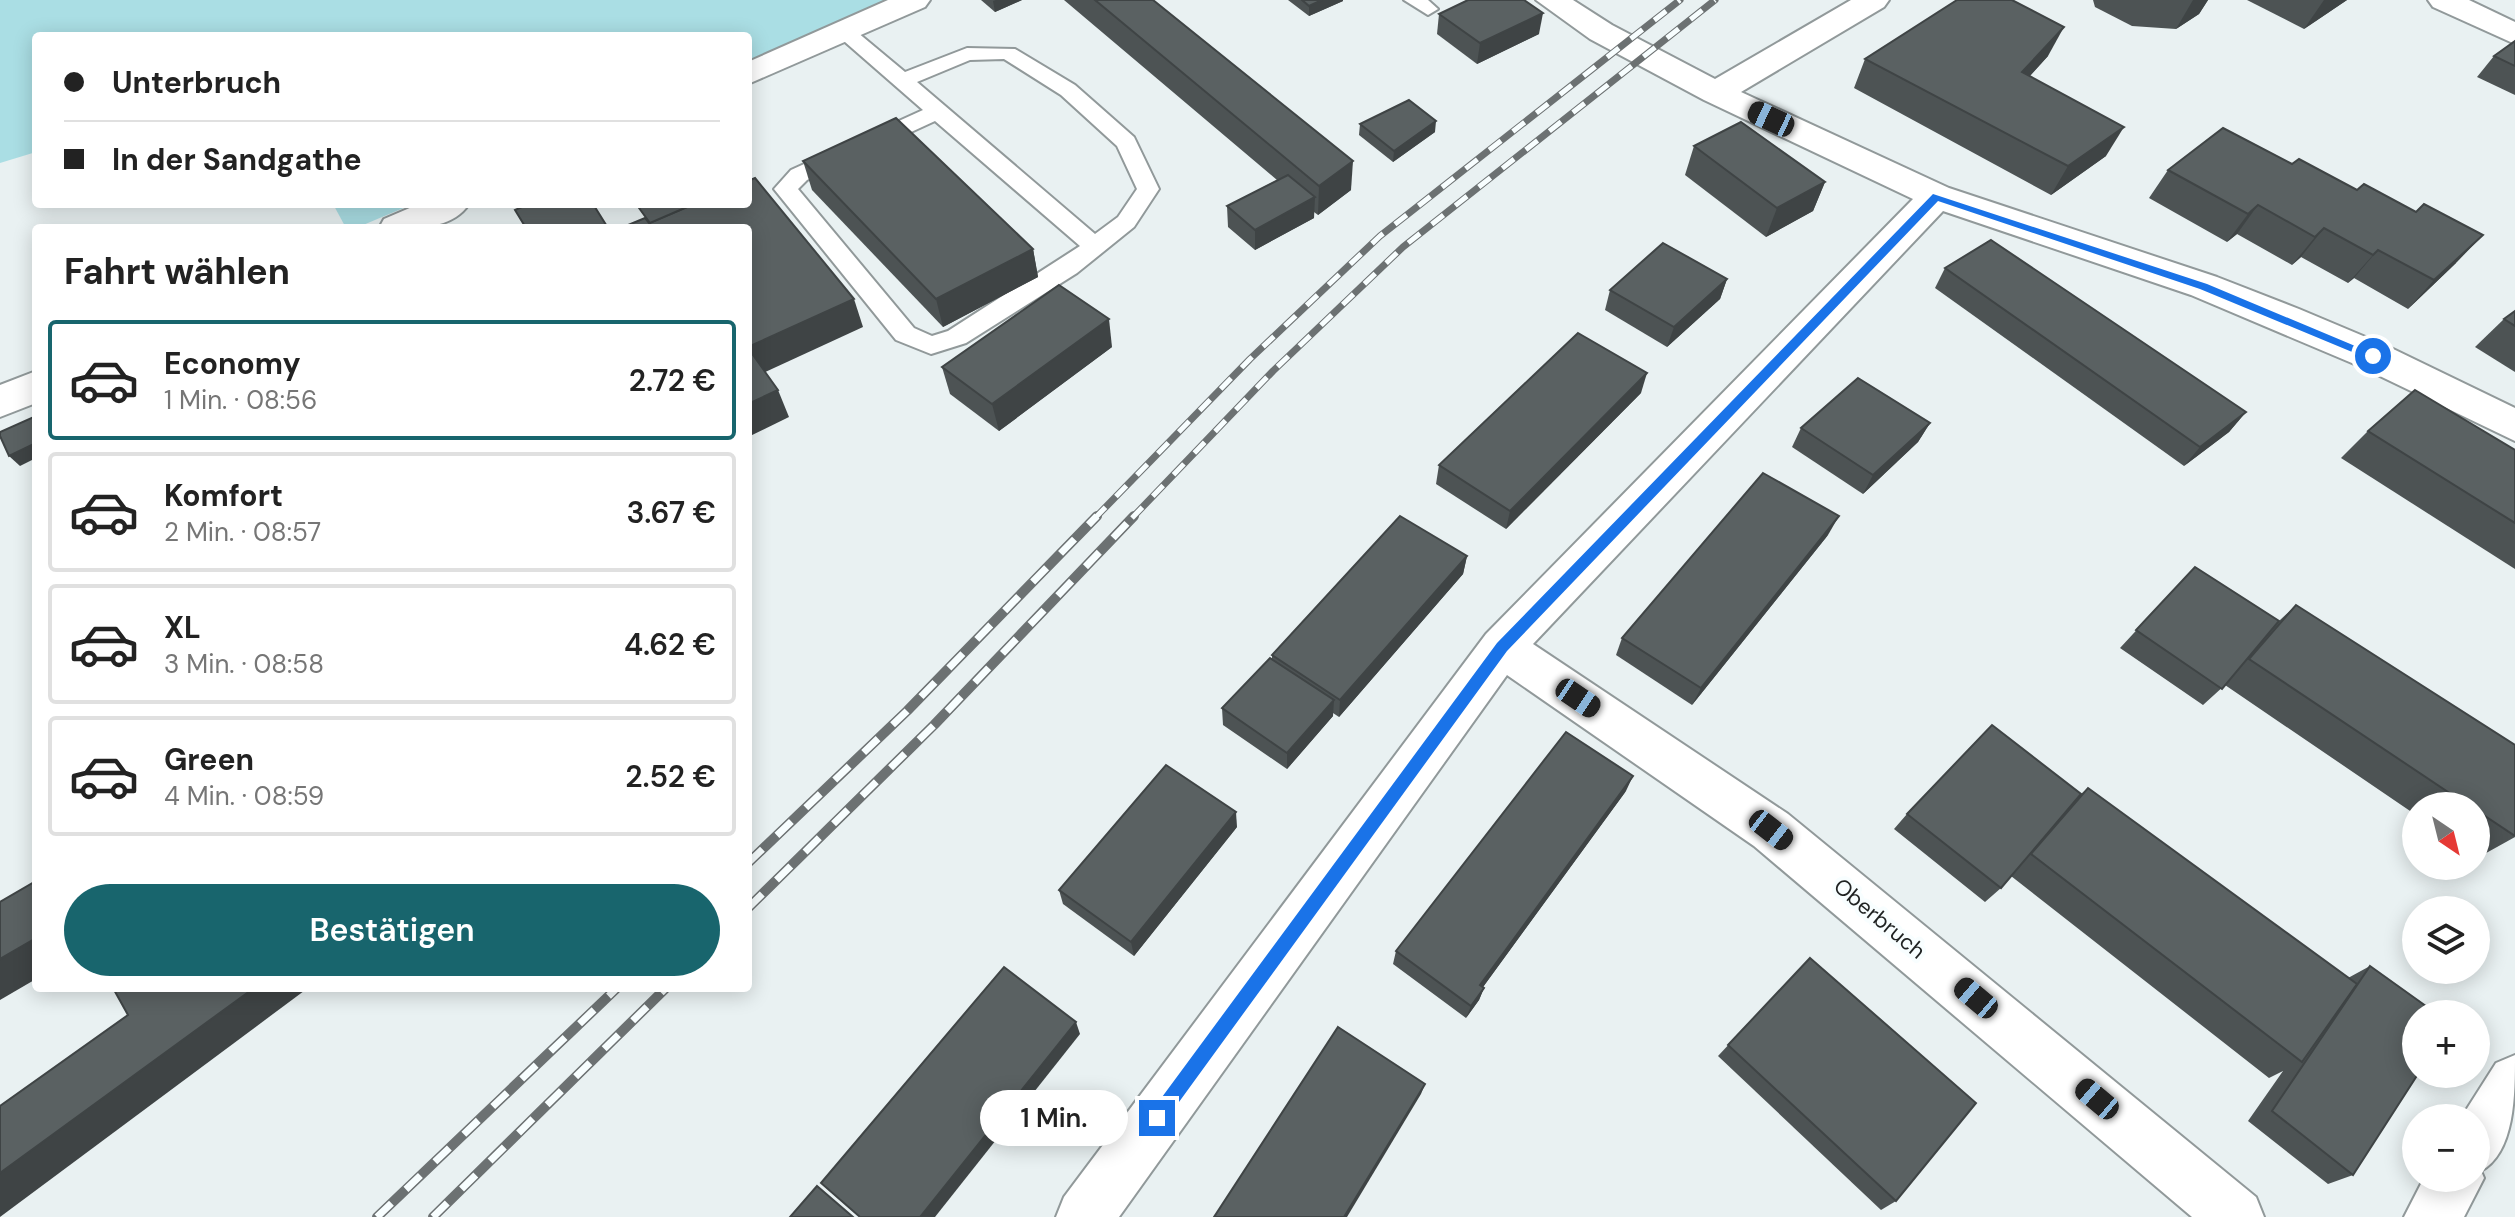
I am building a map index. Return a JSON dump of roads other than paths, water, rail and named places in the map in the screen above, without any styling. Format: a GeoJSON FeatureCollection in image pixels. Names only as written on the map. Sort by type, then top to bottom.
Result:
{"type":"FeatureCollection","features":[{"type":"Feature","properties":{"kind":"street"},"geometry":{"type":"LineString","coordinates":[[752,72],[914,0]]}},
{"type":"Feature","properties":{"kind":"street"},"geometry":{"type":"LineString","coordinates":[[1552,0],[1601,32],[1716,93],[1937,196],[2231,297],[2373,356],[2515,426]]}},
{"type":"Feature","properties":{"kind":"street"},"geometry":{"type":"LineString","coordinates":[[1716,93],[1873,0]]}},
{"type":"Feature","properties":{"kind":"street"},"geometry":{"type":"LineString","coordinates":[[2444,0],[2515,34]]}},
{"type":"Feature","properties":{"kind":"street"},"geometry":{"type":"LineString","coordinates":[[1084,1217],[1502,647],[1937,196]]}},
{"type":"Feature","properties":{"kind":"street"},"geometry":{"type":"LineString","coordinates":[[406,224],[442,208]]}},
{"type":"Feature","properties":{"kind":"street"},"geometry":{"type":"LineString","coordinates":[[0,402],[32,388]]}},
{"type":"Feature","properties":{"kind":"street","name":"Oberbruch"},"geometry":{"type":"LineString","coordinates":[[1502,647],[1783,839],[2236,1217]]}},
{"type":"Feature","properties":{"kind":"street"},"geometry":{"type":"LineString","coordinates":[[2490,1122],[2515,1082]]}},
{"type":"Feature","properties":{"kind":"street"},"geometry":{"type":"LineString","coordinates":[[2432,1217],[2447,1192]]}},
{"type":"Feature","properties":{"kind":"lane"},"geometry":{"type":"LineString","coordinates":[[844,31],[1095,247]]}},
{"type":"Feature","properties":{"kind":"lane"},"geometry":{"type":"LineString","coordinates":[[904,80],[967,54],[1008,53],[1068,90],[1126,142],[1148,189],[1126,222],[1069,267],[957,337],[931,345],[905,334],[785,189],[799,175],[939,111]]}},
{"type":"Feature","properties":{"kind":"railway"},"geometry":{"type":"LineString","coordinates":[[1095,518],[1250,359],[1380,236],[1680,0]]}},
{"type":"Feature","properties":{"kind":"railway"},"geometry":{"type":"LineString","coordinates":[[1132,518],[1273,371],[1403,247],[1715,0]]}},
{"type":"Feature","properties":{"kind":"railway"},"geometry":{"type":"LineString","coordinates":[[752,859],[907,711],[1097,516]]}},
{"type":"Feature","properties":{"kind":"railway"},"geometry":{"type":"LineString","coordinates":[[752,904],[934,725],[1134,516]]}},
{"type":"Feature","properties":{"kind":"railway"},"geometry":{"type":"LineString","coordinates":[[377,1217],[613,992]]}},
{"type":"Feature","properties":{"kind":"railway"},"geometry":{"type":"LineString","coordinates":[[433,1217],[662,992]]}}]}
